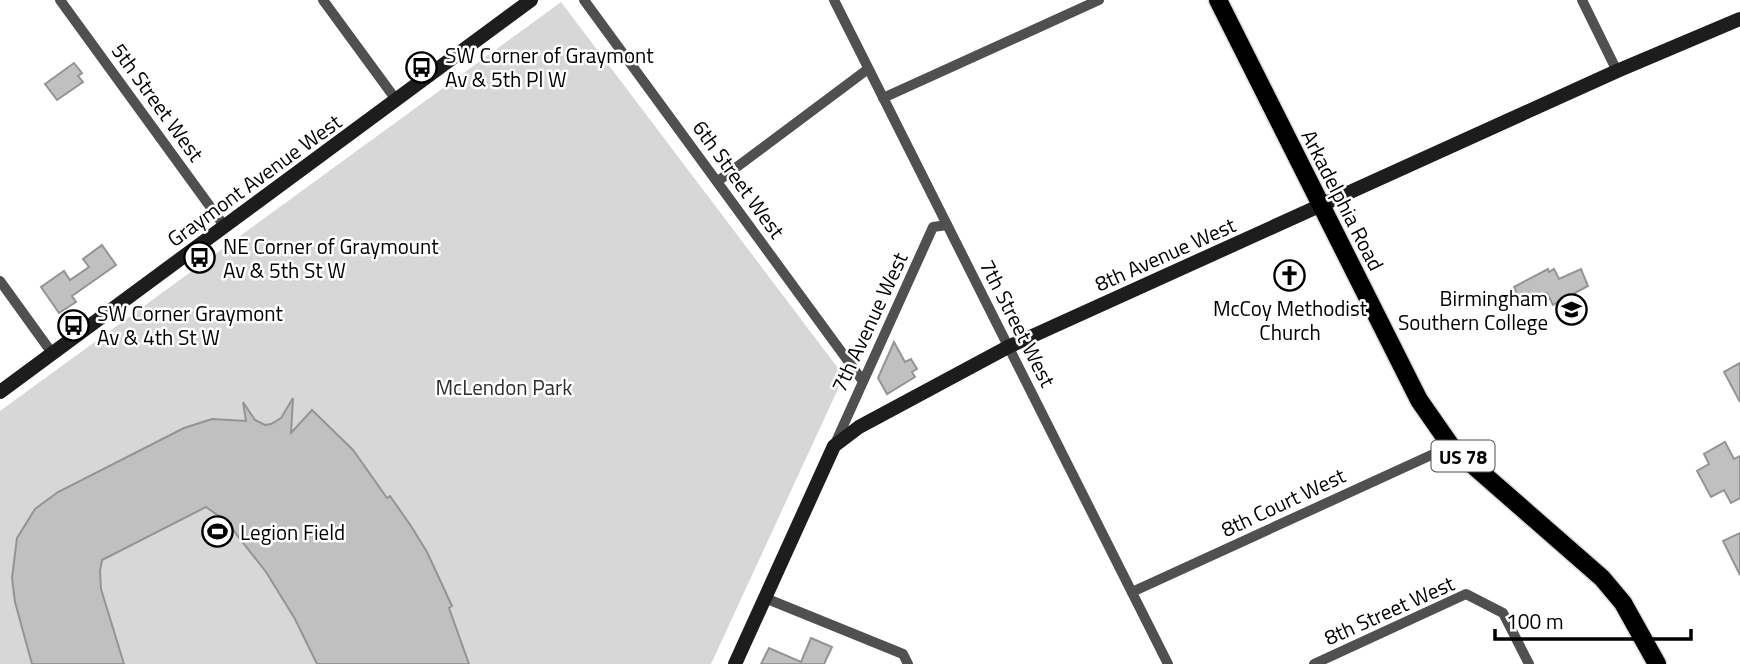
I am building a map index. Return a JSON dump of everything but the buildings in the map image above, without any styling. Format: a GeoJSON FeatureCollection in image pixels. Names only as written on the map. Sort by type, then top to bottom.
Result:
{"type":"FeatureCollection","features":[{"type":"Feature","properties":{"kind":"main road","name":"Graymont Avenue West"},"geometry":{"type":"LineString","coordinates":[[0,392],[531,0]]}},
{"type":"Feature","properties":{"kind":"main road","name":"Arkadelphia Road"},"geometry":{"type":"LineString","coordinates":[[1217,0],[1419,400],[1451,446],[1602,578],[1623,603],[1657,664]]}},
{"type":"Feature","properties":{"kind":"main road","name":"8th Avenue West"},"geometry":{"type":"LineString","coordinates":[[735,664],[834,446],[859,427],[1008,348],[1617,71],[1740,19]]}},
{"type":"Feature","properties":{"kind":"street","name":"5th Street West"},"geometry":{"type":"LineString","coordinates":[[60,0],[225,227]]}},
{"type":"Feature","properties":{"kind":"street"},"geometry":{"type":"LineString","coordinates":[[323,0],[397,101]]}},
{"type":"Feature","properties":{"kind":"street","name":"6th Street West"},"geometry":{"type":"LineString","coordinates":[[584,0],[862,380]]}},
{"type":"Feature","properties":{"kind":"street","name":"7th Street West"},"geometry":{"type":"LineString","coordinates":[[834,0],[1168,664]]}},
{"type":"Feature","properties":{"kind":"street"},"geometry":{"type":"LineString","coordinates":[[883,98],[1099,0]]}},
{"type":"Feature","properties":{"kind":"street"},"geometry":{"type":"LineString","coordinates":[[1582,0],[1617,71]]}},
{"type":"Feature","properties":{"kind":"street"},"geometry":{"type":"LineString","coordinates":[[718,181],[868,69]]}},
{"type":"Feature","properties":{"kind":"street","name":"7th Avenue West"},"geometry":{"type":"LineString","coordinates":[[834,446],[933,227],[947,225]]}},
{"type":"Feature","properties":{"kind":"street"},"geometry":{"type":"LineString","coordinates":[[0,281],[52,352]]}},
{"type":"Feature","properties":{"kind":"street","name":"8th Court West"},"geometry":{"type":"LineString","coordinates":[[1132,592],[1451,446]]}},
{"type":"Feature","properties":{"kind":"street","name":"8th Street West"},"geometry":{"type":"LineString","coordinates":[[1314,664],[1466,594],[1503,614],[1529,664]]}},
{"type":"Feature","properties":{"kind":"street"},"geometry":{"type":"LineString","coordinates":[[765,598],[903,654],[908,664]]}},
{"type":"Feature","properties":{"kind":"green space","name":"McLendon Park"},"geometry":{"type":"Polygon","coordinates":[[[561,2],[844,376],[711,664],[0,664],[0,411],[561,2]]]}},
{"type":"Feature","properties":{"kind":"place","name":"SW Corner of Graymont Av & 5th Pl W"},"geometry":{"type":"Point","coordinates":[422,67]}},
{"type":"Feature","properties":{"kind":"place","name":"NE Corner of Graymount Av & 5th St W"},"geometry":{"type":"Point","coordinates":[200,258]}},
{"type":"Feature","properties":{"kind":"place","name":"McCoy Methodist Church"},"geometry":{"type":"Point","coordinates":[1290,276]}},
{"type":"Feature","properties":{"kind":"place","name":"Birmingham Southern College"},"geometry":{"type":"Point","coordinates":[1571,310]}},
{"type":"Feature","properties":{"kind":"place","name":"SW Corner Graymont Av & 4th St W"},"geometry":{"type":"Point","coordinates":[74,325]}},
{"type":"Feature","properties":{"kind":"place","name":"Legion Field"},"geometry":{"type":"Point","coordinates":[217,532]}}]}
